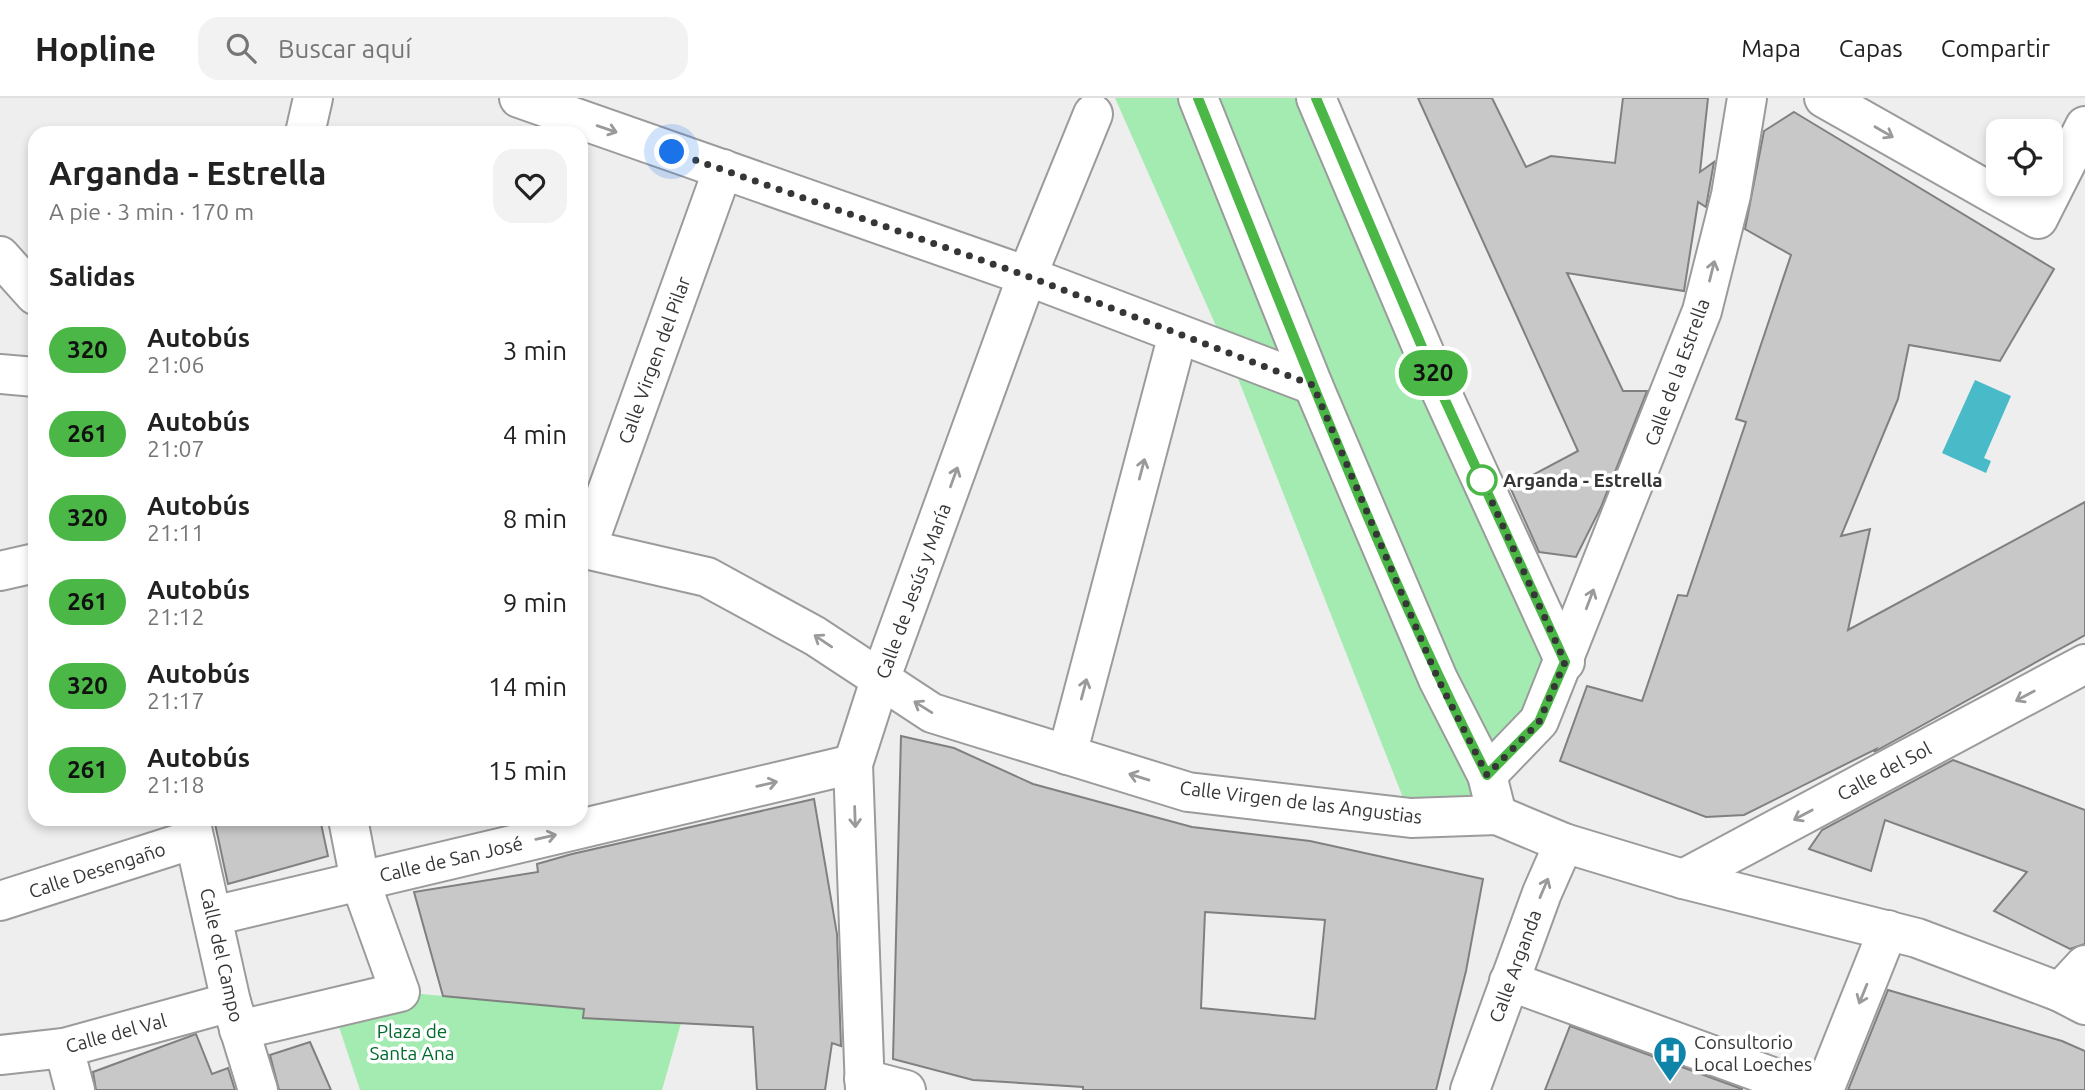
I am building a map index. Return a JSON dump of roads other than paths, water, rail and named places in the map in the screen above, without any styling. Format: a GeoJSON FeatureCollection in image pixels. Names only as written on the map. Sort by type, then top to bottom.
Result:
{"type":"FeatureCollection","features":[{"type":"Feature","properties":{"kind":"street"},"geometry":{"type":"LineString","coordinates":[[307,126],[313,98]]}},
{"type":"Feature","properties":{"kind":"street"},"geometry":{"type":"LineString","coordinates":[[519,98],[1027,276],[1313,385]]}},
{"type":"Feature","properties":{"kind":"street"},"geometry":{"type":"LineString","coordinates":[[1198,98],[1313,385],[1438,679],[1487,775],[1497,815]]}},
{"type":"Feature","properties":{"kind":"street"},"geometry":{"type":"LineString","coordinates":[[1316,98],[1439,387],[1565,662]]}},
{"type":"Feature","properties":{"kind":"street","name":"Calle de la Estrella"},"geometry":{"type":"LineString","coordinates":[[1487,775],[1539,722],[1703,311],[1731,195],[1747,98]]}},
{"type":"Feature","properties":{"kind":"street"},"geometry":{"type":"LineString","coordinates":[[1824,98],[2038,219],[2085,126]]}},
{"type":"Feature","properties":{"kind":"street","name":"Calle de Jesús y María"},"geometry":{"type":"LineString","coordinates":[[865,1085],[853,764],[880,680],[1027,276],[1093,114]]}},
{"type":"Feature","properties":{"kind":"street","name":"Calle Virgen del Pilar"},"geometry":{"type":"LineString","coordinates":[[588,535],[723,169]]}},
{"type":"Feature","properties":{"kind":"street"},"geometry":{"type":"LineString","coordinates":[[0,256],[28,287]]}},
{"type":"Feature","properties":{"kind":"street"},"geometry":{"type":"LineString","coordinates":[[1067,755],[1178,334]]}},
{"type":"Feature","properties":{"kind":"street"},"geometry":{"type":"LineString","coordinates":[[0,374],[28,376]]}},
{"type":"Feature","properties":{"kind":"street","name":"Calle Virgen de las Angustias"},"geometry":{"type":"LineString","coordinates":[[588,550],[706,577],[815,636],[932,713],[1188,793],[1411,818],[1497,815],[1564,843],[1683,879],[1888,930],[2077,987]]}},
{"type":"Feature","properties":{"kind":"street"},"geometry":{"type":"LineString","coordinates":[[0,571],[28,565]]}},
{"type":"Feature","properties":{"kind":"street","name":"Calle del Sol"},"geometry":{"type":"LineString","coordinates":[[1683,879],[2085,664]]}},
{"type":"Feature","properties":{"kind":"street","name":"Calle de San José"},"geometry":{"type":"LineString","coordinates":[[213,916],[853,764]]}},
{"type":"Feature","properties":{"kind":"street"},"geometry":{"type":"LineString","coordinates":[[235,1016],[400,992],[360,881],[349,826]]}},
{"type":"Feature","properties":{"kind":"street","name":"Calle Desengaño"},"geometry":{"type":"LineString","coordinates":[[0,901],[192,829]]}},
{"type":"Feature","properties":{"kind":"street","name":"Calle del Campo"},"geometry":{"type":"LineString","coordinates":[[192,829],[235,1016],[258,1090]]}},
{"type":"Feature","properties":{"kind":"street","name":"Calle Arganda"},"geometry":{"type":"LineString","coordinates":[[1470,1090],[1542,893],[1564,843]]}},
{"type":"Feature","properties":{"kind":"street"},"geometry":{"type":"LineString","coordinates":[[1824,1090],[1888,930]]}},
{"type":"Feature","properties":{"kind":"street"},"geometry":{"type":"LineString","coordinates":[[1509,981],[1808,1090]]}},
{"type":"Feature","properties":{"kind":"street","name":"Calle del Val"},"geometry":{"type":"LineString","coordinates":[[0,1055],[64,1048],[235,1016]]}},
{"type":"Feature","properties":{"kind":"street"},"geometry":{"type":"LineString","coordinates":[[64,1048],[75,1090]]}},
{"type":"Feature","properties":{"kind":"street"},"geometry":{"type":"LineString","coordinates":[[865,1085],[906,1090]]}},
{"type":"Feature","properties":{"kind":"water"},"geometry":{"type":"Polygon","coordinates":[[[1975,380],[2011,396],[1984,458],[1991,461],[1986,473],[1942,453],[1975,380]]]}},
{"type":"Feature","properties":{"kind":"place","name":"Arganda - Estrella"},"geometry":{"type":"Point","coordinates":[1482,480]}},
{"type":"Feature","properties":{"kind":"place","name":"Consultorio Local Loeches"},"geometry":{"type":"Point","coordinates":[1670,1083]}},
{"type":"Feature","properties":{"kind":"park label","name":"Plaza de Santa Ana"},"geometry":{"type":"Point","coordinates":[412,1042]}}]}
